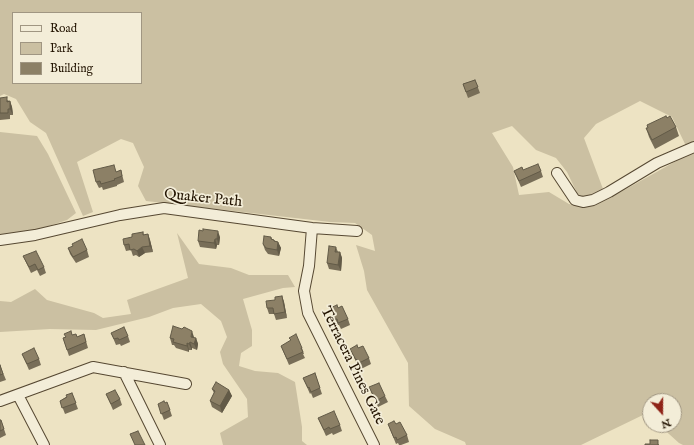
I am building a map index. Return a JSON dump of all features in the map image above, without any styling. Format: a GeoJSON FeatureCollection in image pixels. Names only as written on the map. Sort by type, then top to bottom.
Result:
{"type":"FeatureCollection","features":[{"type":"Feature","properties":{"kind":"street"},"geometry":{"type":"LineString","coordinates":[[557,173],[575,200],[583,202],[593,200],[657,163],[694,147]]}},
{"type":"Feature","properties":{"kind":"street","name":"Quaker Path"},"geometry":{"type":"LineString","coordinates":[[0,240],[35,235],[120,215],[164,208],[312,228],[357,231]]}},
{"type":"Feature","properties":{"kind":"street","name":"Terracera Pines Gate"},"geometry":{"type":"LineString","coordinates":[[312,228],[309,266],[304,291],[308,313],[374,445]]}},
{"type":"Feature","properties":{"kind":"street"},"geometry":{"type":"LineString","coordinates":[[0,401],[93,367],[186,384]]}},
{"type":"Feature","properties":{"kind":"street"},"geometry":{"type":"LineString","coordinates":[[124,372],[160,445]]}},
{"type":"Feature","properties":{"kind":"street"},"geometry":{"type":"LineString","coordinates":[[18,394],[44,445]]}},
{"type":"Feature","properties":{"kind":"green space"},"geometry":{"type":"Polygon","coordinates":[[[0,0],[694,0],[694,142],[686,146],[672,117],[640,101],[596,124],[584,138],[603,189],[591,196],[579,197],[567,172],[556,158],[536,150],[512,126],[492,133],[513,167],[519,195],[549,192],[569,204],[588,207],[619,193],[694,151],[694,445],[683,445],[668,433],[682,433],[682,393],[642,393],[642,415],[581,445],[466,445],[465,442],[435,429],[409,406],[408,363],[367,290],[364,271],[356,245],[375,251],[372,235],[355,223],[330,222],[146,201],[138,186],[144,167],[133,143],[121,139],[77,162],[93,212],[83,216],[46,133],[30,122],[16,99],[4,94],[0,96],[0,0]]]}},
{"type":"Feature","properties":{"kind":"green space"},"geometry":{"type":"Polygon","coordinates":[[[0,132],[37,136],[48,154],[76,213],[67,220],[40,229],[0,235],[0,132]]]}},
{"type":"Feature","properties":{"kind":"green space"},"geometry":{"type":"Polygon","coordinates":[[[177,233],[199,264],[231,268],[249,275],[288,275],[295,287],[283,288],[243,299],[252,330],[252,346],[241,353],[239,366],[255,371],[278,373],[295,382],[302,427],[302,441],[307,445],[223,445],[220,433],[248,417],[247,399],[223,364],[220,352],[227,337],[221,321],[201,304],[173,308],[149,317],[96,330],[50,329],[0,332],[0,301],[11,302],[35,289],[47,300],[94,313],[103,318],[131,314],[127,300],[188,278],[177,233]]]}},
{"type":"Feature","properties":{"kind":"building"},"geometry":{"type":"Polygon","coordinates":[[[475,80],[478,87],[466,92],[463,84],[475,80]]]}},
{"type":"Feature","properties":{"kind":"building"},"geometry":{"type":"Polygon","coordinates":[[[7,97],[7,102],[10,101],[10,109],[8,109],[8,113],[0,113],[0,98],[7,97]]]}},
{"type":"Feature","properties":{"kind":"building"},"geometry":{"type":"Polygon","coordinates":[[[666,116],[667,118],[670,116],[676,127],[652,140],[646,128],[648,128],[647,125],[666,116]]]}},
{"type":"Feature","properties":{"kind":"building"},"geometry":{"type":"Polygon","coordinates":[[[538,164],[541,171],[519,181],[514,171],[522,167],[523,170],[538,164]]]}},
{"type":"Feature","properties":{"kind":"building"},"geometry":{"type":"Polygon","coordinates":[[[114,165],[116,172],[121,170],[122,176],[114,179],[115,180],[101,184],[100,181],[96,182],[93,170],[114,165]]]}},
{"type":"Feature","properties":{"kind":"building"},"geometry":{"type":"Polygon","coordinates":[[[203,229],[218,231],[217,239],[215,239],[214,243],[198,241],[199,230],[203,231],[203,229]]]}},
{"type":"Feature","properties":{"kind":"building"},"geometry":{"type":"Polygon","coordinates":[[[143,232],[143,235],[148,234],[150,246],[142,247],[137,251],[134,249],[130,250],[129,244],[124,245],[123,239],[132,237],[132,234],[143,232]]]}},
{"type":"Feature","properties":{"kind":"building"},"geometry":{"type":"Polygon","coordinates":[[[264,236],[271,237],[271,239],[278,242],[277,250],[266,248],[263,244],[264,236]]]}},
{"type":"Feature","properties":{"kind":"building"},"geometry":{"type":"Polygon","coordinates":[[[82,239],[87,250],[73,257],[68,248],[73,246],[72,244],[82,239]]]}},
{"type":"Feature","properties":{"kind":"building"},"geometry":{"type":"Polygon","coordinates":[[[329,246],[336,247],[335,252],[340,252],[338,265],[327,263],[329,246]]]}},
{"type":"Feature","properties":{"kind":"building"},"geometry":{"type":"Polygon","coordinates":[[[36,251],[44,267],[38,270],[35,264],[29,267],[23,256],[36,251]]]}},
{"type":"Feature","properties":{"kind":"building"},"geometry":{"type":"Polygon","coordinates":[[[282,296],[285,312],[274,314],[273,308],[267,308],[266,301],[275,300],[275,297],[282,296]]]}},
{"type":"Feature","properties":{"kind":"building"},"geometry":{"type":"Polygon","coordinates":[[[337,305],[338,308],[342,306],[348,319],[338,323],[330,308],[337,305]]]}},
{"type":"Feature","properties":{"kind":"building"},"geometry":{"type":"Polygon","coordinates":[[[173,326],[182,329],[184,327],[192,331],[191,337],[196,338],[194,344],[190,342],[189,344],[187,343],[187,346],[173,342],[174,339],[170,338],[173,326]]]}},
{"type":"Feature","properties":{"kind":"building"},"geometry":{"type":"Polygon","coordinates":[[[124,327],[128,336],[119,340],[118,338],[114,339],[111,333],[124,327]]]}},
{"type":"Feature","properties":{"kind":"building"},"geometry":{"type":"Polygon","coordinates":[[[71,331],[72,335],[76,334],[77,337],[84,334],[86,342],[67,350],[63,338],[66,337],[64,334],[71,331]]]}},
{"type":"Feature","properties":{"kind":"building"},"geometry":{"type":"Polygon","coordinates":[[[296,334],[303,352],[287,359],[281,346],[291,340],[289,338],[296,334]]]}},
{"type":"Feature","properties":{"kind":"building"},"geometry":{"type":"Polygon","coordinates":[[[357,345],[358,348],[363,346],[369,358],[359,363],[350,349],[357,345]]]}},
{"type":"Feature","properties":{"kind":"building"},"geometry":{"type":"Polygon","coordinates":[[[34,348],[39,359],[27,364],[22,354],[34,348]]]}},
{"type":"Feature","properties":{"kind":"building"},"geometry":{"type":"Polygon","coordinates":[[[0,365],[3,374],[0,375],[0,365]]]}},
{"type":"Feature","properties":{"kind":"building"},"geometry":{"type":"Polygon","coordinates":[[[315,373],[320,388],[311,392],[303,378],[315,373]]]}},
{"type":"Feature","properties":{"kind":"building"},"geometry":{"type":"Polygon","coordinates":[[[216,382],[229,390],[220,406],[210,401],[215,391],[212,389],[216,382]]]}},
{"type":"Feature","properties":{"kind":"building"},"geometry":{"type":"Polygon","coordinates":[[[379,383],[385,396],[376,401],[369,387],[379,383]]]}},
{"type":"Feature","properties":{"kind":"building"},"geometry":{"type":"Polygon","coordinates":[[[115,390],[120,399],[111,404],[106,394],[115,390]]]}},
{"type":"Feature","properties":{"kind":"building"},"geometry":{"type":"Polygon","coordinates":[[[72,393],[76,403],[62,408],[60,401],[67,397],[66,395],[72,393]]]}},
{"type":"Feature","properties":{"kind":"building"},"geometry":{"type":"Polygon","coordinates":[[[164,401],[165,403],[167,402],[170,410],[161,414],[158,404],[164,401]]]}},
{"type":"Feature","properties":{"kind":"building"},"geometry":{"type":"Polygon","coordinates":[[[334,411],[340,425],[330,429],[329,427],[324,430],[318,418],[334,411]]]}},
{"type":"Feature","properties":{"kind":"building"},"geometry":{"type":"Polygon","coordinates":[[[0,420],[4,429],[0,431],[0,420]]]}},
{"type":"Feature","properties":{"kind":"building"},"geometry":{"type":"Polygon","coordinates":[[[394,421],[396,424],[400,422],[407,435],[397,440],[396,437],[394,438],[388,424],[394,421]]]}},
{"type":"Feature","properties":{"kind":"building"},"geometry":{"type":"Polygon","coordinates":[[[138,431],[145,445],[135,445],[130,434],[138,431]]]}},
{"type":"Feature","properties":{"kind":"building"},"geometry":{"type":"Polygon","coordinates":[[[650,440],[658,440],[658,445],[645,445],[650,444],[650,440]]]}}]}
